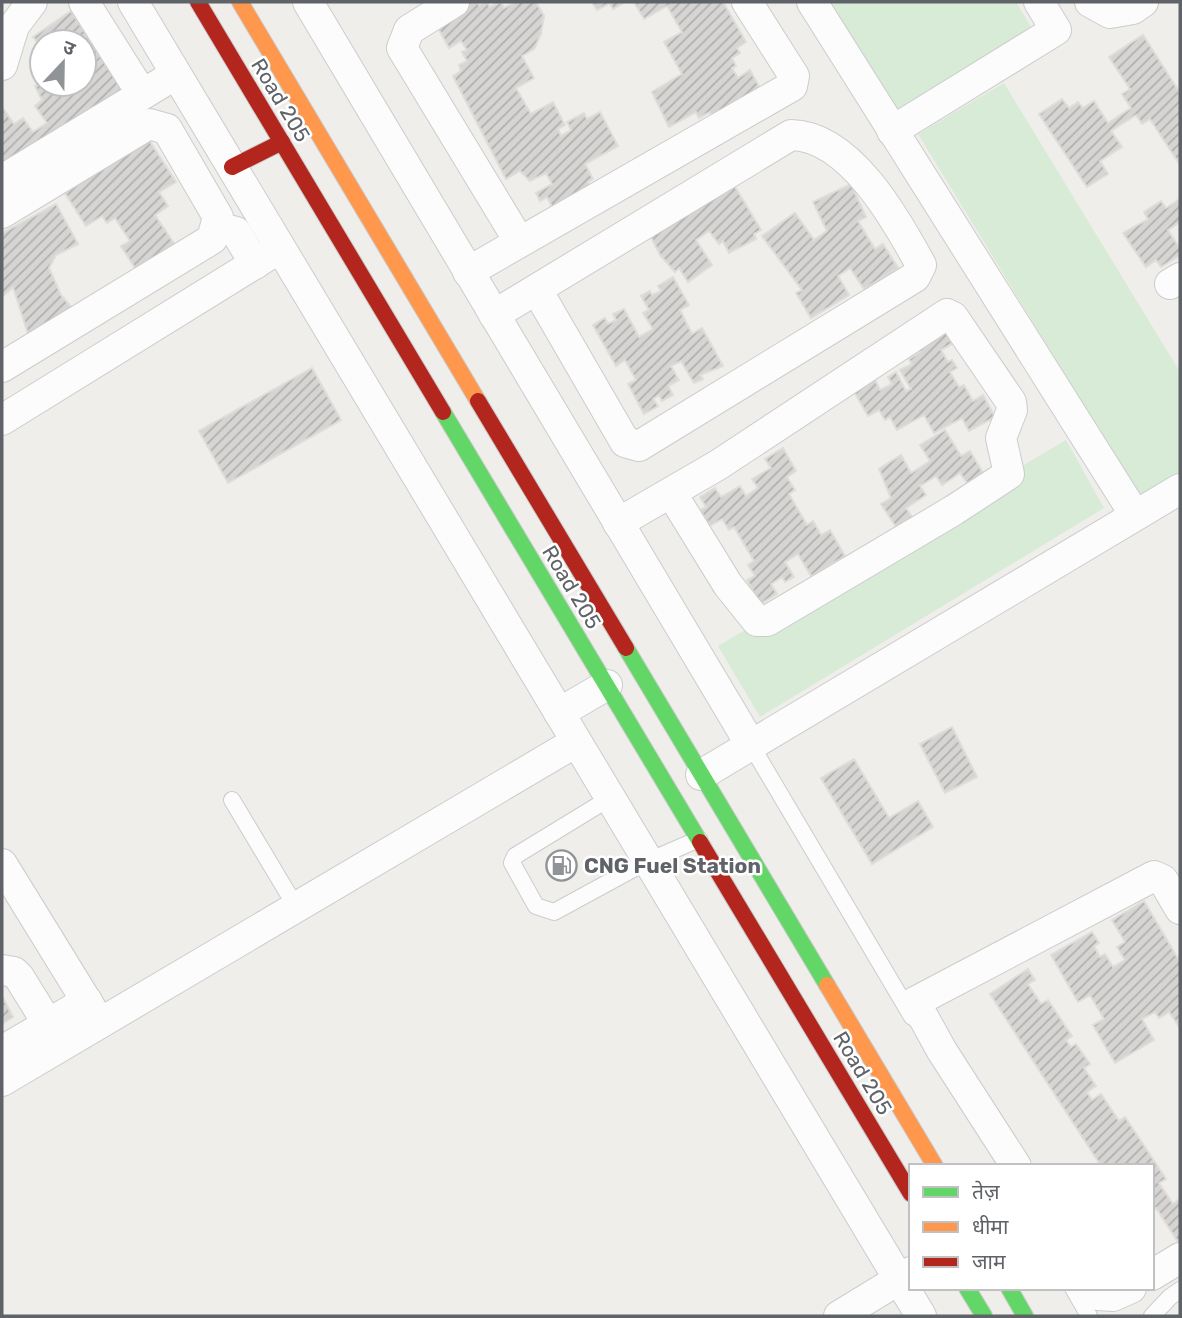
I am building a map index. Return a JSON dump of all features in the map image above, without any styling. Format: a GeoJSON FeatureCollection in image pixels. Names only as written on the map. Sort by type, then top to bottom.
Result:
{"type":"FeatureCollection","features":[{"type":"Feature","properties":{"kind":"main road","name":"Road 205"},"geometry":{"type":"LineString","coordinates":[[198,2],[909,1191]]}},
{"type":"Feature","properties":{"kind":"main road","name":"Road 205"},"geometry":{"type":"LineString","coordinates":[[240,2],[934,1164]]}},
{"type":"Feature","properties":{"kind":"main road"},"geometry":{"type":"LineString","coordinates":[[232,167],[282,142]]}},
{"type":"Feature","properties":{"kind":"main road"},"geometry":{"type":"LineString","coordinates":[[968,1290],[984,1316]]}},
{"type":"Feature","properties":{"kind":"main road"},"geometry":{"type":"LineString","coordinates":[[1010,1290],[1026,1316]]}},
{"type":"Feature","properties":{"kind":"street"},"geometry":{"type":"LineString","coordinates":[[2,65],[14,26],[32,2]]}},
{"type":"Feature","properties":{"kind":"street"},"geometry":{"type":"LineString","coordinates":[[84,2],[142,94]]}},
{"type":"Feature","properties":{"kind":"street"},"geometry":{"type":"LineString","coordinates":[[133,2],[646,862],[905,1276],[839,1316]]}},
{"type":"Feature","properties":{"kind":"street"},"geometry":{"type":"LineString","coordinates":[[308,2],[751,745]]}},
{"type":"Feature","properties":{"kind":"street"},"geometry":{"type":"LineString","coordinates":[[454,2],[409,30],[402,48],[519,241]]}},
{"type":"Feature","properties":{"kind":"street"},"geometry":{"type":"LineString","coordinates":[[468,272],[792,86],[794,76],[747,2]]}},
{"type":"Feature","properties":{"kind":"street"},"geometry":{"type":"LineString","coordinates":[[812,2],[1135,515]]}},
{"type":"Feature","properties":{"kind":"street"},"geometry":{"type":"LineString","coordinates":[[892,131],[1056,30],[1039,2]]}},
{"type":"Feature","properties":{"kind":"street"},"geometry":{"type":"LineString","coordinates":[[1090,2],[1110,13],[1133,9],[1143,2]]}},
{"type":"Feature","properties":{"kind":"street"},"geometry":{"type":"LineString","coordinates":[[2,180],[176,74]]}},
{"type":"Feature","properties":{"kind":"street"},"geometry":{"type":"LineString","coordinates":[[2,213],[149,124],[167,129],[218,217],[212,239],[2,367]]}},
{"type":"Feature","properties":{"kind":"street"},"geometry":{"type":"LineString","coordinates":[[494,315],[792,135],[810,135],[835,150],[893,214],[921,265],[915,277],[639,446],[625,442],[537,290]]}},
{"type":"Feature","properties":{"kind":"street"},"geometry":{"type":"LineString","coordinates":[[217,227],[236,232],[255,264]]}},
{"type":"Feature","properties":{"kind":"street"},"geometry":{"type":"LineString","coordinates":[[2,420],[280,248]]}},
{"type":"Feature","properties":{"kind":"street"},"geometry":{"type":"LineString","coordinates":[[618,523],[671,494],[947,314],[953,317],[1011,402],[1012,410],[1001,438],[1009,474],[768,621],[757,621],[728,585],[671,494]]}},
{"type":"Feature","properties":{"kind":"street"},"geometry":{"type":"LineString","coordinates":[[701,775],[1180,489]]}},
{"type":"Feature","properties":{"kind":"street"},"geometry":{"type":"LineString","coordinates":[[559,713],[607,685]]}},
{"type":"Feature","properties":{"kind":"street"},"geometry":{"type":"LineString","coordinates":[[2,1081],[94,1012],[296,907],[576,742]]}},
{"type":"Feature","properties":{"kind":"street"},"geometry":{"type":"LineString","coordinates":[[2,864],[94,1012]]}},
{"type":"Feature","properties":{"kind":"street"},"geometry":{"type":"LineString","coordinates":[[1015,1164],[939,1053],[915,1004],[917,1000],[1154,876],[1163,880],[1180,909]]}},
{"type":"Feature","properties":{"kind":"street"},"geometry":{"type":"LineString","coordinates":[[2,970],[14,972],[19,977],[48,1024]]}},
{"type":"Feature","properties":{"kind":"street"},"geometry":{"type":"LineString","coordinates":[[2,1051],[48,1024],[94,1012]]}},
{"type":"Feature","properties":{"kind":"street"},"geometry":{"type":"LineString","coordinates":[[1154,1274],[1180,1258]]}},
{"type":"Feature","properties":{"kind":"street"},"geometry":{"type":"LineString","coordinates":[[911,1290],[921,1316]]}},
{"type":"Feature","properties":{"kind":"street"},"geometry":{"type":"LineString","coordinates":[[1095,1290],[1098,1295],[1113,1296],[1126,1290]]}},
{"type":"Feature","properties":{"kind":"lane"},"geometry":{"type":"LineString","coordinates":[[751,745],[939,1053],[999,1164]]}},
{"type":"Feature","properties":{"kind":"lane"},"geometry":{"type":"LineString","coordinates":[[610,798],[523,849],[512,863],[537,906],[554,912],[646,862],[699,839]]}},
{"type":"Feature","properties":{"kind":"lane"},"geometry":{"type":"LineString","coordinates":[[232,800],[296,907]]}},
{"type":"Feature","properties":{"kind":"lane"},"geometry":{"type":"LineString","coordinates":[[1074,1290],[1090,1316]]}},
{"type":"Feature","properties":{"kind":"lane"},"geometry":{"type":"LineString","coordinates":[[1160,1313],[1170,1297],[1180,1290]]}},
{"type":"Feature","properties":{"kind":"green space"},"geometry":{"type":"Polygon","coordinates":[[[829,2],[1016,2],[1033,30],[895,112],[829,2]]]}},
{"type":"Feature","properties":{"kind":"green space"},"geometry":{"type":"Polygon","coordinates":[[[1004,83],[1180,372],[1180,472],[1139,496],[918,134],[1004,83]]]}},
{"type":"Feature","properties":{"kind":"green space"},"geometry":{"type":"Polygon","coordinates":[[[1066,440],[1104,508],[760,717],[718,646],[1066,440]]]}},
{"type":"Feature","properties":{"kind":"building"},"geometry":{"type":"Polygon","coordinates":[[[470,2],[477,2],[479,5],[487,2],[490,7],[501,2],[504,8],[516,2],[536,2],[544,16],[541,34],[534,49],[522,56],[534,78],[516,88],[531,114],[553,102],[565,125],[558,129],[561,136],[571,130],[567,122],[584,113],[587,119],[600,112],[618,146],[585,164],[593,179],[588,182],[595,194],[556,215],[547,197],[540,201],[536,193],[552,184],[546,173],[530,181],[520,171],[506,179],[453,76],[461,71],[459,65],[467,61],[462,52],[467,50],[461,41],[449,48],[434,21],[470,2]]]}},
{"type":"Feature","properties":{"kind":"building"},"geometry":{"type":"Polygon","coordinates":[[[592,2],[625,2],[613,9],[610,3],[597,10],[592,2]]]}},
{"type":"Feature","properties":{"kind":"building"},"geometry":{"type":"Polygon","coordinates":[[[634,2],[723,2],[746,42],[737,48],[740,53],[732,58],[736,66],[732,68],[738,78],[750,70],[765,97],[713,118],[710,112],[699,118],[696,112],[669,127],[652,92],[682,74],[664,42],[682,32],[667,6],[644,19],[634,2]]]}},
{"type":"Feature","properties":{"kind":"building"},"geometry":{"type":"Polygon","coordinates":[[[71,11],[82,28],[46,28],[71,11]]]}},
{"type":"Feature","properties":{"kind":"building"},"geometry":{"type":"Polygon","coordinates":[[[1143,35],[1180,93],[1180,165],[1150,119],[1142,124],[1136,115],[1111,131],[1122,147],[1100,161],[1108,174],[1087,187],[1039,114],[1062,99],[1069,108],[1078,102],[1083,108],[1094,101],[1108,123],[1131,108],[1122,94],[1130,89],[1109,57],[1143,35]]]}},
{"type":"Feature","properties":{"kind":"building"},"geometry":{"type":"Polygon","coordinates":[[[98,53],[123,92],[2,168],[2,107],[14,124],[23,118],[33,132],[47,123],[35,106],[41,98],[98,98],[98,53]]]}},
{"type":"Feature","properties":{"kind":"building"},"geometry":{"type":"Polygon","coordinates":[[[149,140],[176,182],[159,192],[168,206],[155,215],[181,254],[142,279],[121,246],[130,241],[115,218],[107,223],[102,216],[86,226],[65,193],[149,140]]]}},
{"type":"Feature","properties":{"kind":"building"},"geometry":{"type":"Polygon","coordinates":[[[851,184],[866,217],[858,221],[875,249],[883,244],[898,268],[864,289],[850,268],[838,276],[849,295],[811,318],[796,293],[802,290],[762,236],[795,213],[814,240],[827,231],[813,202],[851,184]]]}},
{"type":"Feature","properties":{"kind":"building"},"geometry":{"type":"Polygon","coordinates":[[[734,185],[761,230],[754,234],[756,239],[729,253],[723,241],[719,244],[709,231],[696,240],[712,265],[688,282],[679,268],[675,272],[660,255],[651,237],[734,185]]]}},
{"type":"Feature","properties":{"kind":"building"},"geometry":{"type":"Polygon","coordinates":[[[1180,199],[1180,222],[1168,230],[1180,249],[1180,255],[1161,267],[1156,260],[1146,267],[1123,233],[1148,219],[1144,212],[1161,201],[1166,208],[1180,199]]]}},
{"type":"Feature","properties":{"kind":"building"},"geometry":{"type":"Polygon","coordinates":[[[56,204],[78,244],[56,255],[49,268],[61,295],[77,314],[30,340],[13,287],[2,297],[2,233],[56,204]]]}},
{"type":"Feature","properties":{"kind":"building"},"geometry":{"type":"Polygon","coordinates":[[[673,277],[689,305],[680,310],[692,334],[702,328],[723,366],[700,375],[703,379],[694,383],[681,361],[671,366],[679,380],[668,386],[673,395],[662,401],[659,395],[653,399],[658,406],[644,414],[628,384],[636,380],[625,360],[616,366],[593,325],[605,318],[608,324],[616,320],[613,314],[624,309],[639,337],[653,329],[643,313],[649,310],[641,296],[650,291],[652,295],[661,291],[658,286],[673,277]]]}},
{"type":"Feature","properties":{"kind":"building"},"geometry":{"type":"Polygon","coordinates":[[[942,326],[952,344],[941,350],[948,362],[952,360],[957,368],[950,372],[959,387],[964,385],[973,401],[983,395],[995,417],[969,431],[962,418],[934,433],[924,415],[897,430],[890,417],[885,420],[879,410],[868,416],[852,388],[873,376],[880,390],[892,384],[888,377],[896,372],[906,391],[911,389],[900,370],[912,364],[909,359],[920,352],[914,342],[942,326]]]}},
{"type":"Feature","properties":{"kind":"building"},"geometry":{"type":"Polygon","coordinates":[[[312,368],[341,420],[228,483],[199,431],[312,368]]]}},
{"type":"Feature","properties":{"kind":"building"},"geometry":{"type":"Polygon","coordinates":[[[945,430],[961,456],[970,451],[983,473],[967,483],[960,473],[942,485],[936,476],[920,486],[926,495],[906,508],[912,517],[896,527],[881,504],[891,498],[879,469],[901,455],[911,473],[930,461],[920,445],[945,430]]]}},
{"type":"Feature","properties":{"kind":"building"},"geometry":{"type":"Polygon","coordinates":[[[783,448],[796,471],[787,477],[795,490],[789,494],[807,525],[813,521],[821,535],[830,530],[845,556],[811,576],[798,554],[785,562],[794,577],[785,582],[782,577],[771,584],[777,594],[760,604],[747,580],[755,576],[748,565],[754,561],[734,527],[729,530],[722,519],[710,526],[700,510],[706,507],[700,497],[715,488],[721,497],[740,486],[746,496],[758,488],[752,479],[771,468],[765,459],[783,448]]]}},
{"type":"Feature","properties":{"kind":"building"},"geometry":{"type":"Polygon","coordinates":[[[952,727],[977,777],[945,793],[920,744],[952,727]]]}},
{"type":"Feature","properties":{"kind":"building"},"geometry":{"type":"Polygon","coordinates":[[[854,759],[889,818],[918,801],[933,827],[872,864],[821,778],[854,759]]]}},
{"type":"Feature","properties":{"kind":"building"},"geometry":{"type":"Polygon","coordinates":[[[1144,901],[1180,962],[1180,1028],[1169,1012],[1159,1018],[1155,1012],[1142,1019],[1154,1040],[1115,1063],[1093,1025],[1104,1019],[1090,995],[1078,1002],[1051,955],[1092,932],[1099,943],[1094,946],[1100,957],[1105,954],[1113,967],[1125,960],[1117,947],[1125,942],[1112,920],[1144,901]]]}},
{"type":"Feature","properties":{"kind":"building"},"geometry":{"type":"Polygon","coordinates":[[[1028,969],[1035,980],[1028,984],[1041,1004],[1048,1000],[1072,1036],[1066,1040],[1071,1047],[1076,1044],[1090,1064],[1084,1068],[1096,1086],[1087,1092],[1092,1100],[1101,1094],[1119,1121],[1125,1117],[1166,1179],[1159,1183],[1173,1204],[1180,1199],[1180,1245],[1156,1208],[1154,1210],[1154,1164],[1100,1164],[990,994],[1028,969]]]}},
{"type":"Feature","properties":{"kind":"building"},"geometry":{"type":"Polygon","coordinates":[[[2,996],[13,1017],[2,1024],[2,996]]]}},
{"type":"Feature","properties":{"kind":"traffic: fast"},"geometry":{"type":"LineString","coordinates":[[443,412],[700,842]]}},
{"type":"Feature","properties":{"kind":"traffic: fast"},"geometry":{"type":"LineString","coordinates":[[626,648],[827,985]]}},
{"type":"Feature","properties":{"kind":"traffic: fast"},"geometry":{"type":"LineString","coordinates":[[968,1290],[984,1316]]}},
{"type":"Feature","properties":{"kind":"traffic: fast"},"geometry":{"type":"LineString","coordinates":[[1010,1290],[1025,1316]]}},
{"type":"Feature","properties":{"kind":"traffic: slow"},"geometry":{"type":"LineString","coordinates":[[240,2],[478,401]]}},
{"type":"Feature","properties":{"kind":"traffic: slow"},"geometry":{"type":"LineString","coordinates":[[827,985],[934,1164]]}},
{"type":"Feature","properties":{"kind":"traffic: jam"},"geometry":{"type":"LineString","coordinates":[[198,2],[443,412]]}},
{"type":"Feature","properties":{"kind":"traffic: jam"},"geometry":{"type":"LineString","coordinates":[[232,167],[282,142]]}},
{"type":"Feature","properties":{"kind":"traffic: jam"},"geometry":{"type":"LineString","coordinates":[[478,401],[626,648]]}},
{"type":"Feature","properties":{"kind":"traffic: jam"},"geometry":{"type":"LineString","coordinates":[[700,842],[909,1191]]}},
{"type":"Feature","properties":{"kind":"place","name":"CNG Fuel Station"},"geometry":{"type":"Point","coordinates":[561,865]}}]}
